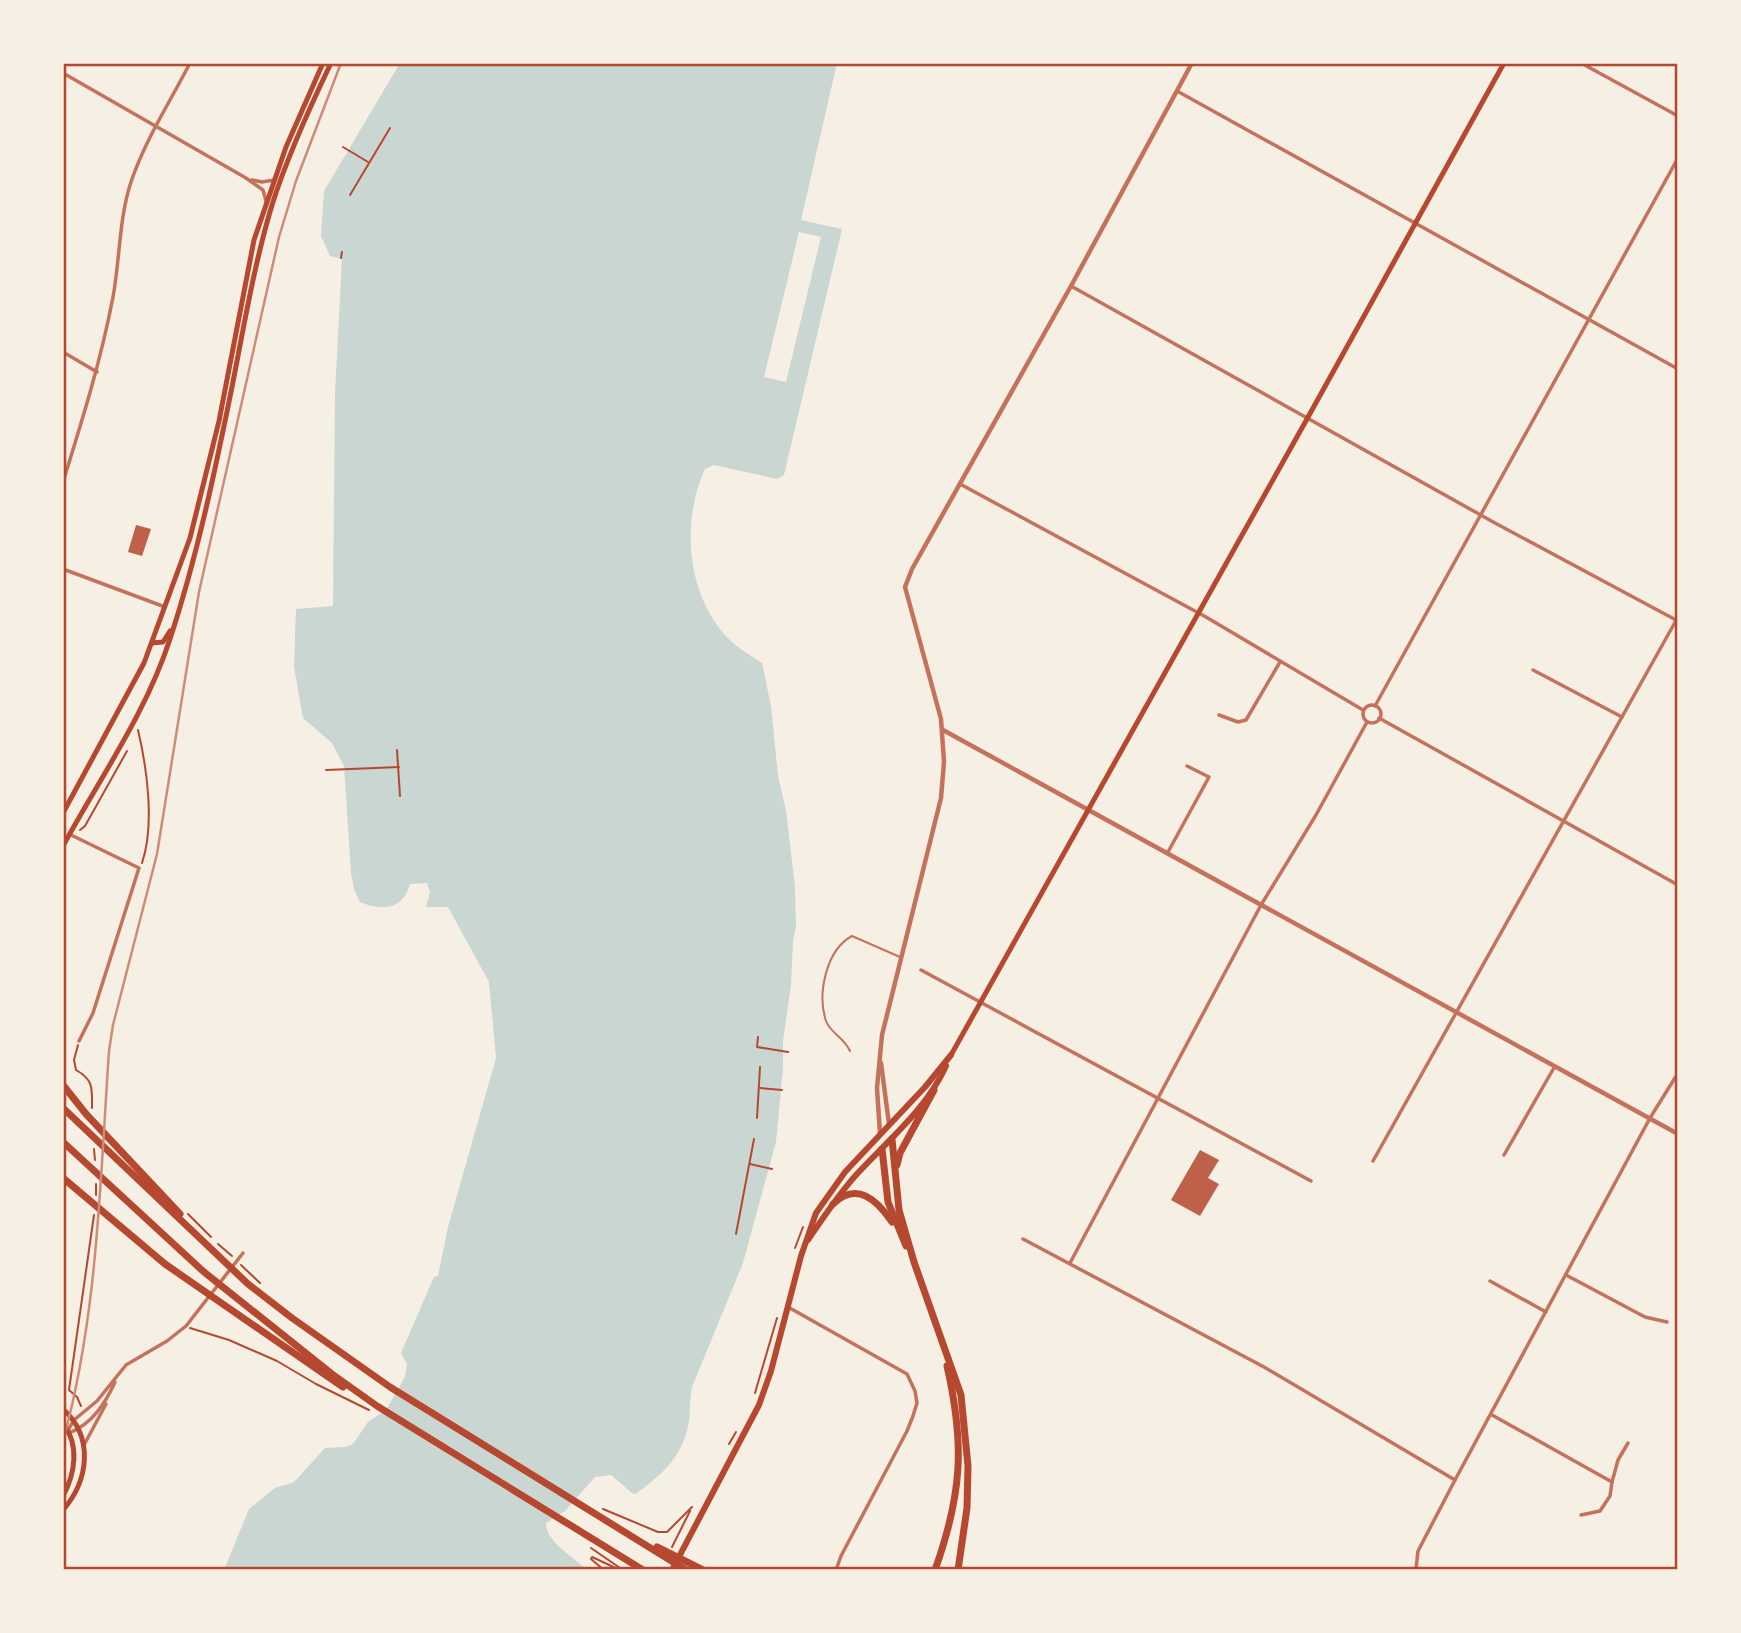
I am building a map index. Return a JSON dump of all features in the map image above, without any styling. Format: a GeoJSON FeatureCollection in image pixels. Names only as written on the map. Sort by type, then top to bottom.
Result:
{"type":"FeatureCollection","features":[{"type":"Feature","properties":{"kind":"highway"},"geometry":{"type":"LineString","coordinates":[[896,1170],[900,1153],[951,1055]]}},
{"type":"Feature","properties":{"kind":"highway"},"geometry":{"type":"LineString","coordinates":[[672,1570],[759,1405],[813,1219],[823,1200],[951,1055]]}},
{"type":"Feature","properties":{"kind":"highway"},"geometry":{"type":"LineString","coordinates":[[63,1085],[145,1182]]}},
{"type":"Feature","properties":{"kind":"highway"},"geometry":{"type":"LineString","coordinates":[[805,1245],[832,1204],[934,1090]]}},
{"type":"Feature","properties":{"kind":"highway"},"geometry":{"type":"LineString","coordinates":[[63,1108],[145,1182],[248,1283],[335,1350],[390,1387],[686,1570]]}},
{"type":"Feature","properties":{"kind":"highway"},"geometry":{"type":"LineString","coordinates":[[889,1127],[900,1210],[914,1262]]}},
{"type":"Feature","properties":{"kind":"highway"},"geometry":{"type":"LineString","coordinates":[[880,1136],[888,1202],[939,1327],[961,1395],[968,1466],[967,1508],[958,1570]]}},
{"type":"Feature","properties":{"kind":"highway"},"geometry":{"type":"LineString","coordinates":[[63,1142],[231,1295],[377,1406]]}},
{"type":"Feature","properties":{"kind":"highway"},"geometry":{"type":"LineString","coordinates":[[63,1178],[193,1285],[335,1382],[643,1570]]}},
{"type":"Feature","properties":{"kind":"highway"},"geometry":{"type":"LineString","coordinates":[[832,1204],[845,1195],[865,1196],[880,1206],[899,1231]]}},
{"type":"Feature","properties":{"kind":"highway"},"geometry":{"type":"LineString","coordinates":[[935,1570],[949,1531],[956,1500],[959,1463],[958,1430],[939,1327]]}},
{"type":"Feature","properties":{"kind":"highway"},"geometry":{"type":"LineString","coordinates":[[621,1530],[703,1570]]}},
{"type":"Feature","properties":{"kind":"main road"},"geometry":{"type":"LineString","coordinates":[[63,813],[138,676],[196,520],[219,421],[252,250],[274,180],[323,63]]}},
{"type":"Feature","properties":{"kind":"main road"},"geometry":{"type":"LineString","coordinates":[[63,846],[66,833],[132,724],[157,675],[176,619],[209,496],[261,247],[285,170],[331,63]]}},
{"type":"Feature","properties":{"kind":"main road"},"geometry":{"type":"LineString","coordinates":[[951,1055],[1504,63]]}},
{"type":"Feature","properties":{"kind":"main road"},"geometry":{"type":"LineString","coordinates":[[152,643],[163,642],[176,619]]}},
{"type":"Feature","properties":{"kind":"main road"},"geometry":{"type":"LineString","coordinates":[[63,1409],[79,1428],[85,1445],[83,1471],[63,1510]]}},
{"type":"Feature","properties":{"kind":"main road"},"geometry":{"type":"LineString","coordinates":[[63,1424],[69,1432],[74,1448],[74,1465],[63,1496]]}},
{"type":"Feature","properties":{"kind":"street"},"geometry":{"type":"LineString","coordinates":[[63,482],[97,372],[113,295],[128,195],[140,160],[190,63]]}},
{"type":"Feature","properties":{"kind":"street"},"geometry":{"type":"LineString","coordinates":[[880,1136],[877,1100],[885,1021],[941,798],[944,762],[943,730],[936,698],[905,587],[912,569],[1192,63]]}},
{"type":"Feature","properties":{"kind":"street"},"geometry":{"type":"LineString","coordinates":[[1581,63],[1678,116]]}},
{"type":"Feature","properties":{"kind":"street"},"geometry":{"type":"LineString","coordinates":[[63,73],[246,178],[263,190],[265,204]]}},
{"type":"Feature","properties":{"kind":"street"},"geometry":{"type":"LineString","coordinates":[[1177,91],[1678,369]]}},
{"type":"Feature","properties":{"kind":"street"},"geometry":{"type":"LineString","coordinates":[[1375,706],[1678,158]]}},
{"type":"Feature","properties":{"kind":"street"},"geometry":{"type":"LineString","coordinates":[[246,178],[257,181],[274,180]]}},
{"type":"Feature","properties":{"kind":"street"},"geometry":{"type":"LineString","coordinates":[[1071,286],[1480,515],[1677,619],[1373,1161]]}},
{"type":"Feature","properties":{"kind":"street"},"geometry":{"type":"LineString","coordinates":[[63,352],[97,372]]}},
{"type":"Feature","properties":{"kind":"street"},"geometry":{"type":"LineString","coordinates":[[960,484],[1198,613],[1363,710]]}},
{"type":"Feature","properties":{"kind":"street"},"geometry":{"type":"LineString","coordinates":[[63,569],[165,607]]}},
{"type":"Feature","properties":{"kind":"street"},"geometry":{"type":"LineString","coordinates":[[1219,715],[1238,722],[1246,720],[1280,662]]}},
{"type":"Feature","properties":{"kind":"street"},"geometry":{"type":"LineString","coordinates":[[1533,670],[1622,718]]}},
{"type":"Feature","properties":{"kind":"street"},"geometry":{"type":"LineString","coordinates":[[1363,710],[1370,705],[1375,706],[1380,710],[1380,718]]}},
{"type":"Feature","properties":{"kind":"street"},"geometry":{"type":"LineString","coordinates":[[1363,710],[1367,722],[1373,723],[1380,718]]}},
{"type":"Feature","properties":{"kind":"street"},"geometry":{"type":"LineString","coordinates":[[1380,718],[1678,885]]}},
{"type":"Feature","properties":{"kind":"street"},"geometry":{"type":"LineString","coordinates":[[1070,1263],[1261,905],[1316,815],[1367,722]]}},
{"type":"Feature","properties":{"kind":"street"},"geometry":{"type":"LineString","coordinates":[[943,730],[1678,1134]]}},
{"type":"Feature","properties":{"kind":"street"},"geometry":{"type":"LineString","coordinates":[[1168,852],[1209,777],[1187,765]]}},
{"type":"Feature","properties":{"kind":"street"},"geometry":{"type":"LineString","coordinates":[[66,833],[139,868],[93,1013],[79,1041]]}},
{"type":"Feature","properties":{"kind":"street"},"geometry":{"type":"LineString","coordinates":[[922,970],[1311,1181]]}},
{"type":"Feature","properties":{"kind":"street"},"geometry":{"type":"LineString","coordinates":[[880,1056],[889,1127]]}},
{"type":"Feature","properties":{"kind":"street"},"geometry":{"type":"LineString","coordinates":[[1504,1155],[1555,1066]]}},
{"type":"Feature","properties":{"kind":"street"},"geometry":{"type":"LineString","coordinates":[[1416,1569],[1418,1551],[1455,1480],[1650,1118],[1678,1073]]}},
{"type":"Feature","properties":{"kind":"street"},"geometry":{"type":"LineString","coordinates":[[1023,1240],[1264,1367],[1455,1480]]}},
{"type":"Feature","properties":{"kind":"street"},"geometry":{"type":"LineString","coordinates":[[69,1432],[74,1420],[97,1401],[131,1362],[167,1341],[186,1326],[243,1253]]}},
{"type":"Feature","properties":{"kind":"street"},"geometry":{"type":"LineString","coordinates":[[1566,1275],[1645,1317],[1667,1322]]}},
{"type":"Feature","properties":{"kind":"street"},"geometry":{"type":"LineString","coordinates":[[1490,1281],[1546,1312]]}},
{"type":"Feature","properties":{"kind":"street"},"geometry":{"type":"LineString","coordinates":[[788,1307],[906,1374],[915,1391],[917,1403],[907,1431],[836,1570]]}},
{"type":"Feature","properties":{"kind":"street"},"geometry":{"type":"LineString","coordinates":[[85,1445],[89,1432],[104,1410],[118,1374]]}},
{"type":"Feature","properties":{"kind":"street"},"geometry":{"type":"LineString","coordinates":[[69,1432],[79,1428],[100,1409],[109,1395]]}},
{"type":"Feature","properties":{"kind":"street"},"geometry":{"type":"LineString","coordinates":[[1492,1415],[1612,1482]]}},
{"type":"Feature","properties":{"kind":"street"},"geometry":{"type":"LineString","coordinates":[[1581,1515],[1600,1511],[1611,1496],[1618,1460],[1628,1443]]}},
{"type":"Feature","properties":{"kind":"lane"},"geometry":{"type":"LineString","coordinates":[[849,1051],[845,1039],[832,1031],[826,1020],[823,1000],[823,986],[836,949],[852,936],[901,958]]}},
{"type":"Feature","properties":{"kind":"path"},"geometry":{"type":"LineString","coordinates":[[349,195],[390,128]]}},
{"type":"Feature","properties":{"kind":"path"},"geometry":{"type":"LineString","coordinates":[[343,147],[369,163]]}},
{"type":"Feature","properties":{"kind":"path"},"geometry":{"type":"LineString","coordinates":[[341,258],[342,253]]}},
{"type":"Feature","properties":{"kind":"path"},"geometry":{"type":"LineString","coordinates":[[138,729],[146,782],[148,835],[139,868]]}},
{"type":"Feature","properties":{"kind":"path"},"geometry":{"type":"LineString","coordinates":[[397,750],[400,796]]}},
{"type":"Feature","properties":{"kind":"path"},"geometry":{"type":"LineString","coordinates":[[326,770],[399,768]]}},
{"type":"Feature","properties":{"kind":"path"},"geometry":{"type":"LineString","coordinates":[[758,1037],[757,1047],[788,1052]]}},
{"type":"Feature","properties":{"kind":"path"},"geometry":{"type":"LineString","coordinates":[[79,1041],[74,1060],[76,1070],[89,1078],[93,1086],[89,1115]]}},
{"type":"Feature","properties":{"kind":"path"},"geometry":{"type":"LineString","coordinates":[[757,1118],[760,1067]]}},
{"type":"Feature","properties":{"kind":"path"},"geometry":{"type":"LineString","coordinates":[[759,1088],[782,1090]]}},
{"type":"Feature","properties":{"kind":"path"},"geometry":{"type":"LineString","coordinates":[[736,1234],[754,1139]]}},
{"type":"Feature","properties":{"kind":"path"},"geometry":{"type":"LineString","coordinates":[[94,1141],[95,1165]]}},
{"type":"Feature","properties":{"kind":"path"},"geometry":{"type":"LineString","coordinates":[[750,1164],[772,1169]]}},
{"type":"Feature","properties":{"kind":"path"},"geometry":{"type":"LineString","coordinates":[[95,1202],[96,1177]]}},
{"type":"Feature","properties":{"kind":"path"},"geometry":{"type":"LineString","coordinates":[[185,1211],[232,1256]]}},
{"type":"Feature","properties":{"kind":"path"},"geometry":{"type":"LineString","coordinates":[[84,1412],[77,1397],[69,1390],[94,1214]]}},
{"type":"Feature","properties":{"kind":"path"},"geometry":{"type":"LineString","coordinates":[[186,1326],[229,1340],[277,1361],[317,1384],[345,1396]]}},
{"type":"Feature","properties":{"kind":"path"},"geometry":{"type":"LineString","coordinates":[[599,1507],[658,1532],[667,1532],[692,1507],[670,1551]]}},
{"type":"Feature","properties":{"kind":"path"},"geometry":{"type":"LineString","coordinates":[[590,1547],[621,1570]]}},
{"type":"Feature","properties":{"kind":"path"},"geometry":{"type":"LineString","coordinates":[[604,1570],[592,1557],[621,1570]]}},
{"type":"Feature","properties":{"kind":"shaded area"},"geometry":{"type":"Polygon","coordinates":[[[400,63],[837,63],[801,220],[842,229],[784,475],[777,479],[714,465],[705,469],[692,513],[692,560],[705,604],[716,624],[731,641],[762,663],[771,706],[778,776],[786,810],[795,887],[796,927],[783,1041],[776,1142],[743,1263],[692,1387],[688,1426],[679,1451],[660,1474],[636,1494],[611,1475],[595,1477],[565,1511],[546,1523],[555,1543],[588,1570],[224,1570],[249,1509],[275,1488],[294,1482],[325,1448],[353,1444],[368,1422],[386,1410],[405,1377],[407,1364],[401,1353],[434,1277],[438,1276],[448,1227],[496,1058],[489,982],[448,907],[426,907],[430,892],[427,883],[410,884],[402,899],[391,906],[376,907],[360,902],[351,873],[344,766],[332,743],[303,718],[294,667],[296,609],[333,606],[335,394],[342,259],[330,256],[321,236],[324,191],[400,63]]]}},
{"type":"Feature","properties":{"kind":"pier"},"geometry":{"type":"Polygon","coordinates":[[[799,232],[821,237],[786,382],[764,377],[799,232]]]}},
{"type":"Feature","properties":{"kind":"building"},"geometry":{"type":"Polygon","coordinates":[[[136,525],[151,529],[142,556],[128,552],[136,525]]]}},
{"type":"Feature","properties":{"kind":"building"},"geometry":{"type":"Polygon","coordinates":[[[1200,1150],[1219,1160],[1208,1178],[1219,1184],[1200,1216],[1171,1200],[1200,1150]]]}},
{"type":"Feature","properties":{"kind":"railway"},"geometry":{"type":"LineString","coordinates":[[63,1441],[75,1393],[91,1296],[113,1025],[157,854],[199,592],[279,237],[296,181],[341,63]]}}]}
